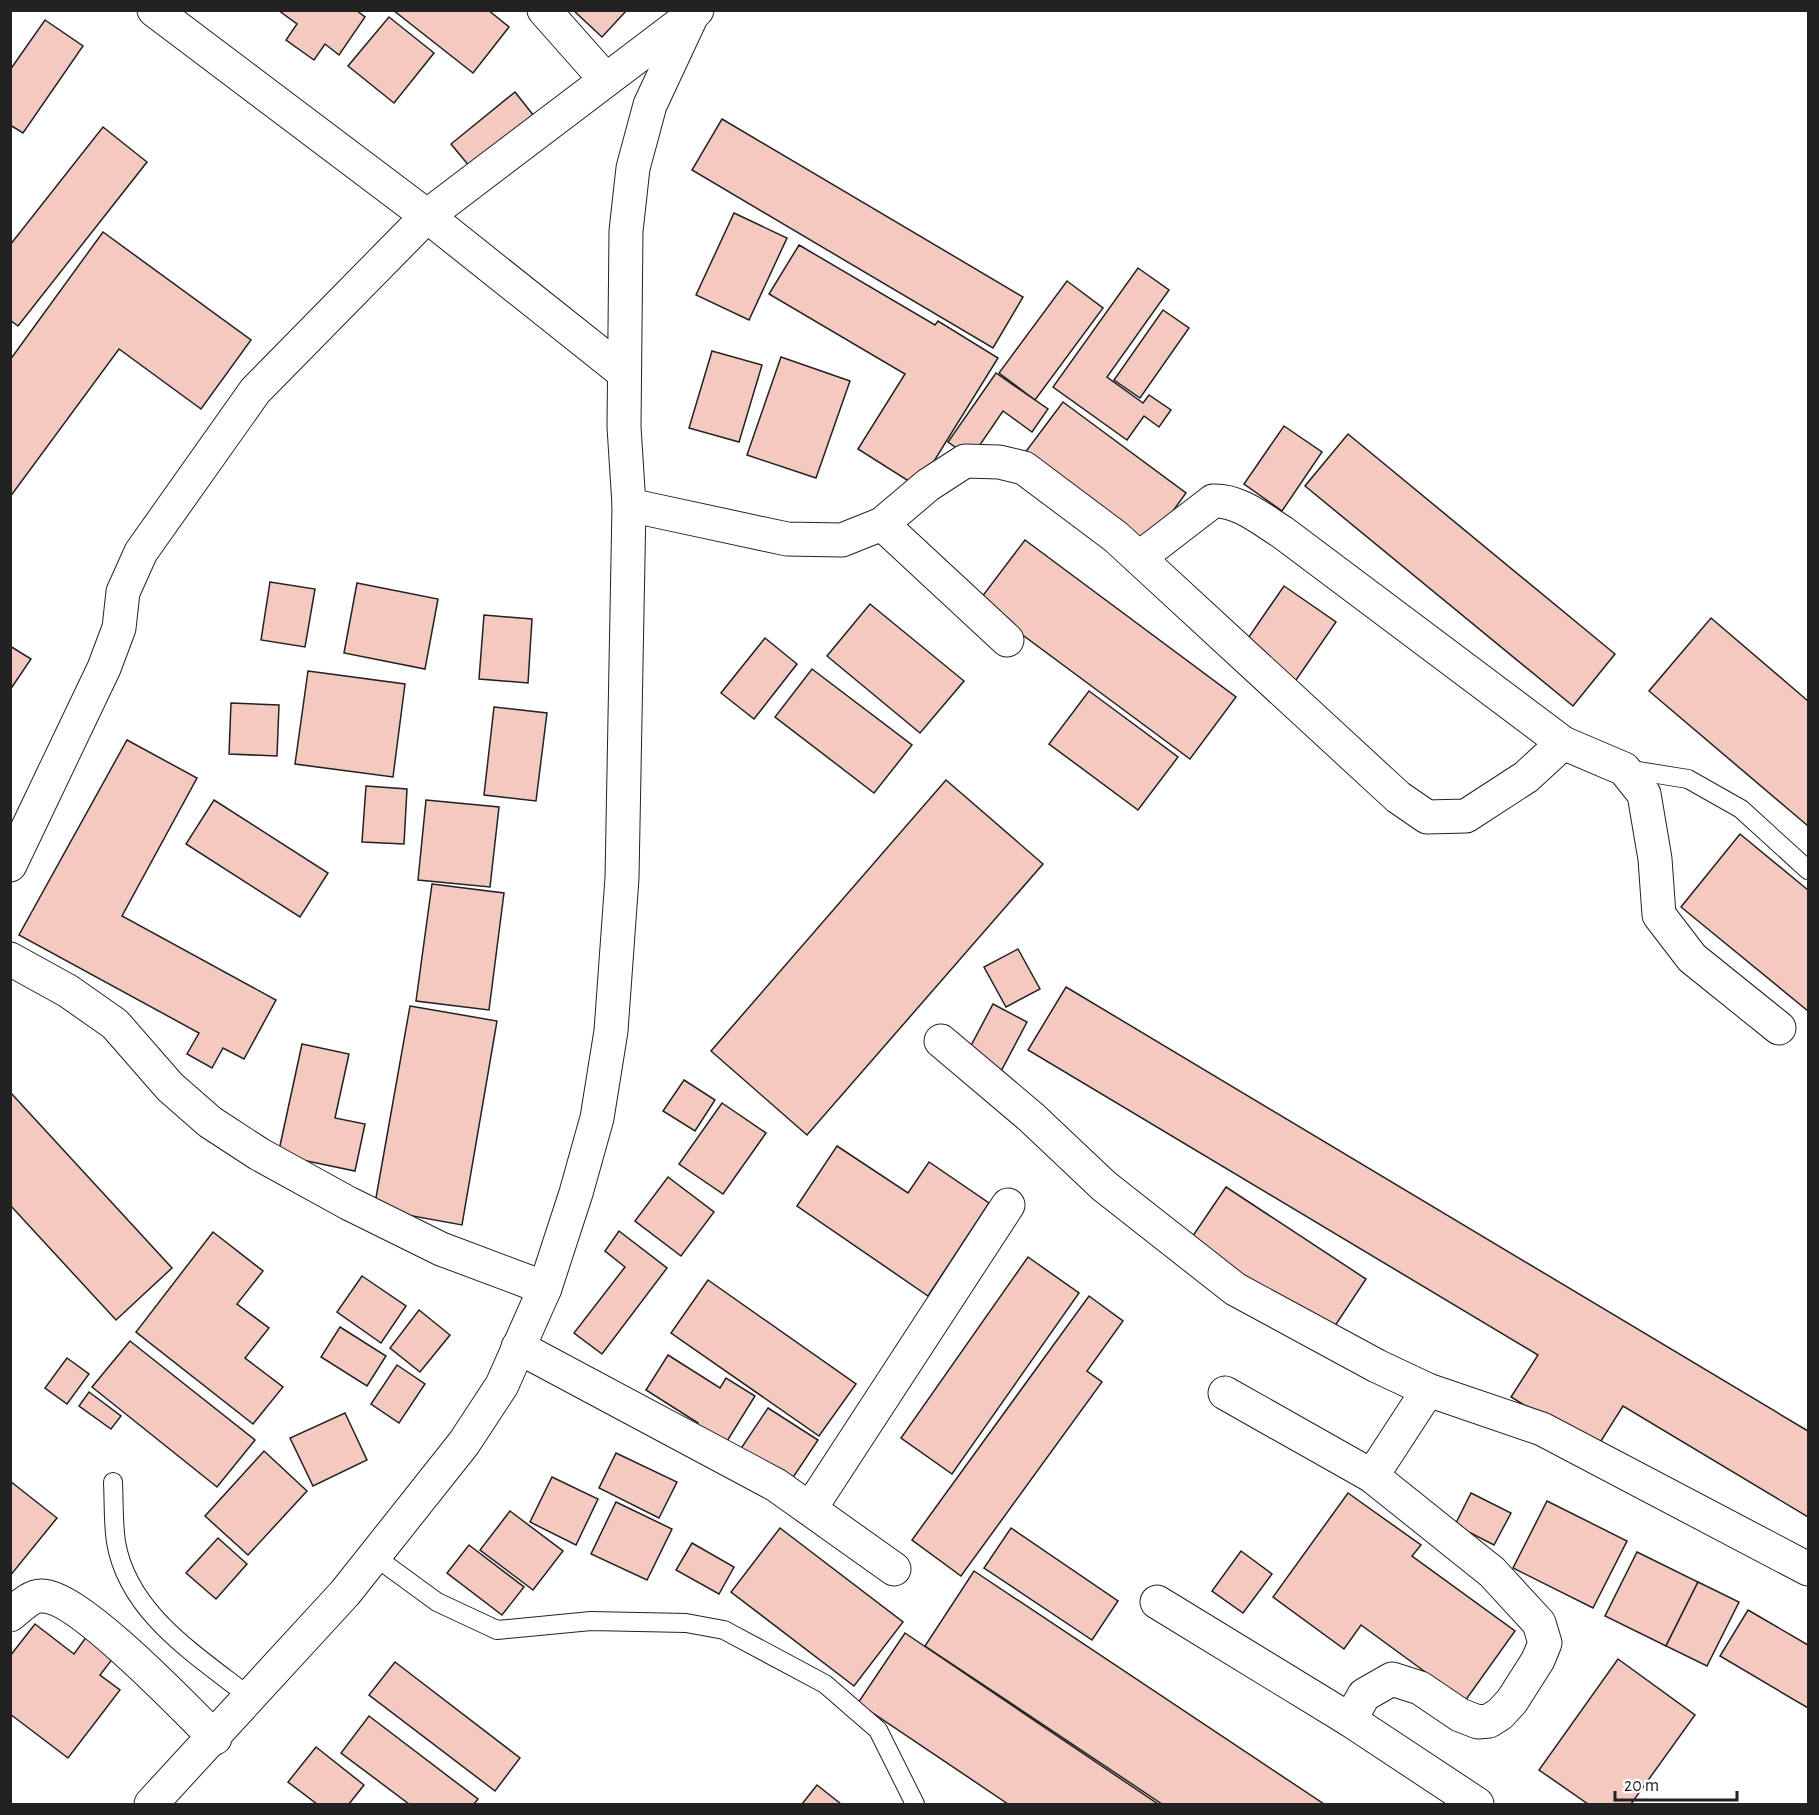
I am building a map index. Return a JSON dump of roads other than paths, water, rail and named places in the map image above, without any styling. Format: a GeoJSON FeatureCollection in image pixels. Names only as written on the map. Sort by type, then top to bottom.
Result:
{"type":"FeatureCollection","features":[{"type":"Feature","properties":{"kind":"main road"},"geometry":{"type":"LineString","coordinates":[[154,10],[427,216],[623,372]]}},
{"type":"Feature","properties":{"kind":"main road"},"geometry":{"type":"LineString","coordinates":[[544,10],[606,80]]}},
{"type":"Feature","properties":{"kind":"main road"},"geometry":{"type":"LineString","coordinates":[[10,865],[104,668],[119,628],[123,592],[141,552],[155,529],[255,391],[427,216],[694,13]]}},
{"type":"Feature","properties":{"kind":"main road"},"geometry":{"type":"LineString","coordinates":[[151,1804],[251,1698],[345,1593],[464,1443],[502,1385],[545,1288],[597,1118],[611,1031],[622,878],[629,505],[623,372],[626,231],[633,168],[650,105],[694,13]]}},
{"type":"Feature","properties":{"kind":"main road"},"geometry":{"type":"LineString","coordinates":[[629,505],[787,539],[842,540],[882,525],[928,485],[965,461],[999,462],[1024,468],[1116,537],[1398,796],[1427,817],[1466,816],[1526,777],[1563,743]]}},
{"type":"Feature","properties":{"kind":"main road"},"geometry":{"type":"LineString","coordinates":[[1139,558],[1213,501],[1224,501],[1239,506],[1282,532],[1563,743],[1624,769],[1644,794],[1655,860],[1659,915],[1692,958],[1779,1028]]}},
{"type":"Feature","properties":{"kind":"main road"},"geometry":{"type":"LineString","coordinates":[[882,525],[1007,640]]}},
{"type":"Feature","properties":{"kind":"main road"},"geometry":{"type":"LineString","coordinates":[[10,959],[68,991],[115,1024],[170,1087],[210,1122],[260,1154],[348,1203],[441,1249],[545,1288]]}},
{"type":"Feature","properties":{"kind":"main road"},"geometry":{"type":"LineString","coordinates":[[941,1041],[1031,1117],[1104,1185],[1235,1289],[1377,1366],[1428,1390],[1542,1429],[1809,1569]]}},
{"type":"Feature","properties":{"kind":"main road"},"geometry":{"type":"LineString","coordinates":[[810,1509],[1008,1205]]}},
{"type":"Feature","properties":{"kind":"main road"},"geometry":{"type":"LineString","coordinates":[[518,1347],[776,1485],[894,1569]]}},
{"type":"Feature","properties":{"kind":"main road"},"geometry":{"type":"LineString","coordinates":[[1372,1476],[1428,1390]]}},
{"type":"Feature","properties":{"kind":"main road"},"geometry":{"type":"LineString","coordinates":[[1225,1393],[1372,1476],[1492,1572],[1539,1623],[1545,1643],[1538,1660],[1512,1701],[1500,1714],[1489,1721],[1478,1722],[1460,1715],[1420,1688],[1392,1679],[1364,1695],[1350,1720]]}},
{"type":"Feature","properties":{"kind":"main road"},"geometry":{"type":"LineString","coordinates":[[10,1615],[30,1599],[40,1596],[66,1603],[149,1671],[214,1738]]}},
{"type":"Feature","properties":{"kind":"main road"},"geometry":{"type":"LineString","coordinates":[[1157,1602],[1350,1720],[1477,1804]]}},
{"type":"Feature","properties":{"kind":"lane"},"geometry":{"type":"LineString","coordinates":[[1624,769],[1688,779],[1741,809],[1809,870]]}},
{"type":"Feature","properties":{"kind":"lane"},"geometry":{"type":"LineString","coordinates":[[112,1482],[117,1543],[135,1593],[169,1634],[251,1698]]}},
{"type":"Feature","properties":{"kind":"lane"},"geometry":{"type":"LineString","coordinates":[[374,1556],[437,1602],[497,1630],[591,1621],[686,1623],[724,1630],[825,1684],[878,1730],[915,1804]]}}]}
